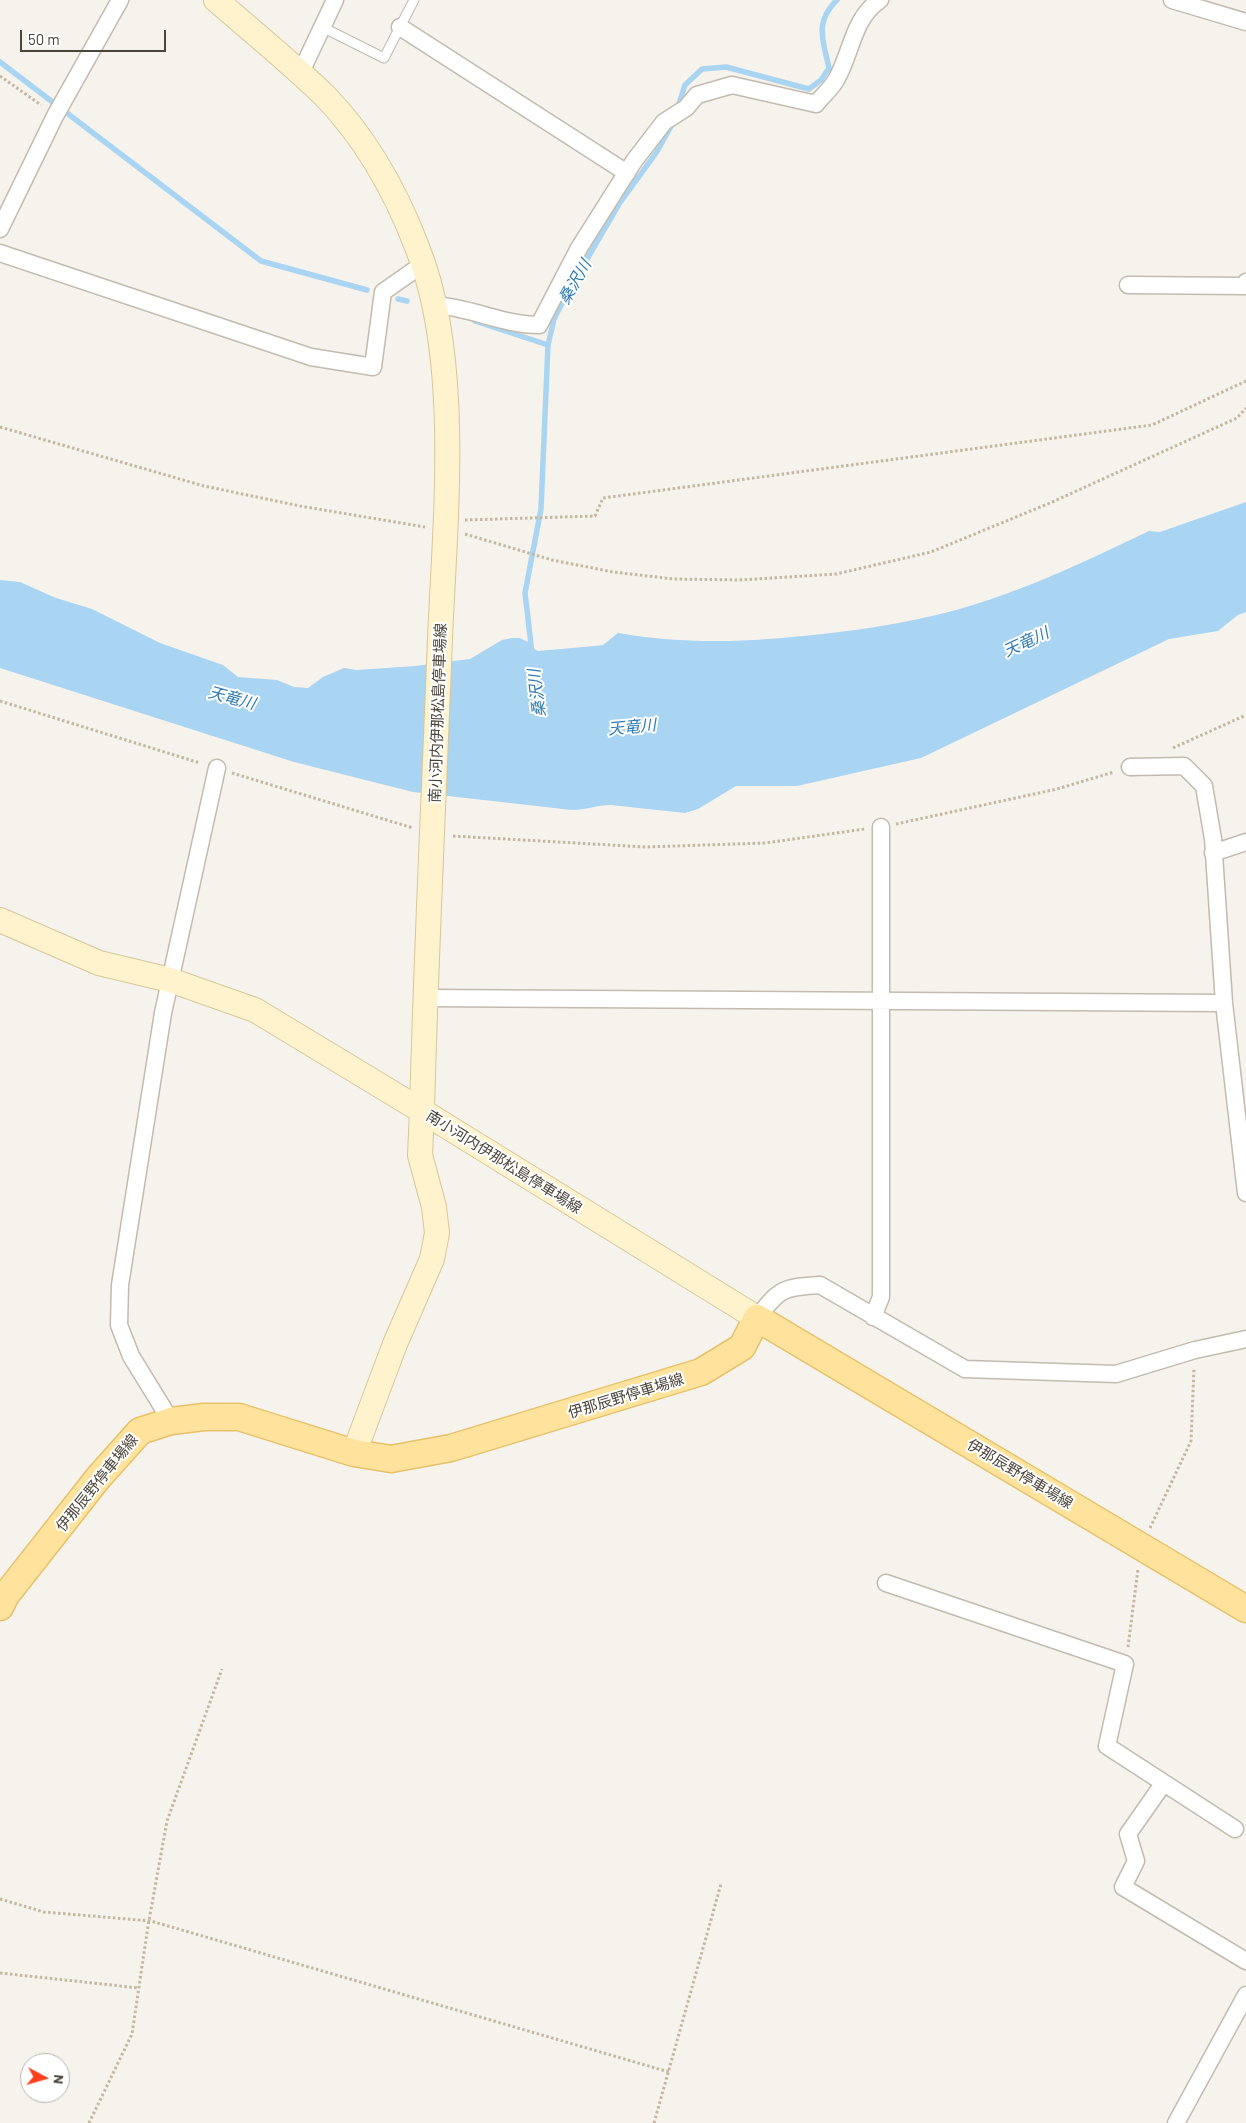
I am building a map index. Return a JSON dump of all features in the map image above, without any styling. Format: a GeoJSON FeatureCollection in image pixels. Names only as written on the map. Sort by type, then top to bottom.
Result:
{"type":"FeatureCollection","features":[{"type":"Feature","properties":{"kind":"main road","name":"南小河内伊那松島停車場線"},"geometry":{"type":"LineString","coordinates":[[216,0],[324,96],[359,137],[384,177],[401,210],[423,264],[434,305],[445,397],[445,532],[422,1111],[757,1318]]}},
{"type":"Feature","properties":{"kind":"main road"},"geometry":{"type":"LineString","coordinates":[[0,920],[99,963],[170,980],[255,1010],[422,1111],[420,1156],[434,1207],[437,1233],[432,1259],[395,1344],[354,1453]]}},
{"type":"Feature","properties":{"kind":"main road","name":"伊那辰野停車場線"},"geometry":{"type":"LineString","coordinates":[[2,1599],[98,1478],[140,1431],[171,1421],[204,1416],[239,1417],[354,1453],[391,1459],[451,1448],[702,1372],[742,1347],[757,1318],[1246,1609]]}},
{"type":"Feature","properties":{"kind":"street"},"geometry":{"type":"LineString","coordinates":[[0,229],[58,111],[120,0]]}},
{"type":"Feature","properties":{"kind":"street"},"geometry":{"type":"LineString","coordinates":[[300,74],[335,0]]}},
{"type":"Feature","properties":{"kind":"street"},"geometry":{"type":"LineString","coordinates":[[434,305],[456,306],[518,325],[539,325],[579,248],[627,173],[664,122],[686,108],[698,95],[732,85],[816,104],[836,81],[849,52],[857,23],[880,0]]}},
{"type":"Feature","properties":{"kind":"street"},"geometry":{"type":"LineString","coordinates":[[1172,0],[1221,7],[1246,22]]}},
{"type":"Feature","properties":{"kind":"street"},"geometry":{"type":"LineString","coordinates":[[400,27],[627,173]]}},
{"type":"Feature","properties":{"kind":"street"},"geometry":{"type":"LineString","coordinates":[[0,252],[311,357],[373,367],[383,292],[423,264]]}},
{"type":"Feature","properties":{"kind":"street"},"geometry":{"type":"LineString","coordinates":[[1128,285],[1245,286],[1246,282]]}},
{"type":"Feature","properties":{"kind":"street"},"geometry":{"type":"LineString","coordinates":[[1130,767],[1184,766],[1204,786],[1213,854],[1224,1002],[1246,1194]]}},
{"type":"Feature","properties":{"kind":"street"},"geometry":{"type":"LineString","coordinates":[[171,1421],[131,1356],[119,1325],[120,1285],[170,980],[217,768]]}},
{"type":"Feature","properties":{"kind":"street"},"geometry":{"type":"LineString","coordinates":[[873,1317],[881,1297],[881,827]]}},
{"type":"Feature","properties":{"kind":"street"},"geometry":{"type":"LineString","coordinates":[[1213,854],[1246,842]]}},
{"type":"Feature","properties":{"kind":"street"},"geometry":{"type":"LineString","coordinates":[[425,998],[1224,1002]]}},
{"type":"Feature","properties":{"kind":"street"},"geometry":{"type":"LineString","coordinates":[[757,1318],[775,1294],[797,1286],[820,1285],[965,1369],[1116,1374],[1195,1350],[1246,1339]]}},
{"type":"Feature","properties":{"kind":"street"},"geometry":{"type":"LineString","coordinates":[[886,1583],[1125,1664],[1107,1746],[1234,1829]]}},
{"type":"Feature","properties":{"kind":"street"},"geometry":{"type":"LineString","coordinates":[[1163,1784],[1128,1834],[1136,1860],[1123,1887],[1246,1961]]}},
{"type":"Feature","properties":{"kind":"street"},"geometry":{"type":"LineString","coordinates":[[1176,2123],[1246,1995]]}},
{"type":"Feature","properties":{"kind":"lane"},"geometry":{"type":"LineString","coordinates":[[322,27],[384,58],[414,0]]}},
{"type":"Feature","properties":{"kind":"path"},"geometry":{"type":"LineString","coordinates":[[0,76],[58,111]]}},
{"type":"Feature","properties":{"kind":"path"},"geometry":{"type":"LineString","coordinates":[[445,532],[526,518],[595,516],[603,498],[1152,425],[1246,381]]}},
{"type":"Feature","properties":{"kind":"path"},"geometry":{"type":"LineString","coordinates":[[0,427],[204,486],[300,506],[445,532],[552,560],[613,572],[674,579],[740,580],[836,574],[931,552],[1050,503],[1237,418],[1246,408]]}},
{"type":"Feature","properties":{"kind":"path"},"geometry":{"type":"LineString","coordinates":[[0,701],[217,768],[433,828],[645,846],[765,842],[881,827],[969,810],[1048,791],[1130,767]]}},
{"type":"Feature","properties":{"kind":"path"},"geometry":{"type":"LineString","coordinates":[[1166,751],[1246,715]]}},
{"type":"Feature","properties":{"kind":"path"},"geometry":{"type":"LineString","coordinates":[[1125,1664],[1141,1546],[1191,1441],[1195,1350]]}},
{"type":"Feature","properties":{"kind":"path"},"geometry":{"type":"LineString","coordinates":[[89,2123],[132,2034],[167,1821],[222,1669]]}},
{"type":"Feature","properties":{"kind":"path"},"geometry":{"type":"LineString","coordinates":[[654,2123],[721,1884]]}},
{"type":"Feature","properties":{"kind":"path"},"geometry":{"type":"LineString","coordinates":[[0,1900],[44,1912],[151,1921],[669,2072]]}},
{"type":"Feature","properties":{"kind":"path"},"geometry":{"type":"LineString","coordinates":[[0,1973],[139,1988]]}},
{"type":"Feature","properties":{"kind":"water","name":"天竜川"},"geometry":{"type":"Polygon","coordinates":[[[1246,502],[1246,612],[1238,615],[1218,631],[1169,639],[921,758],[797,786],[736,786],[698,809],[685,813],[611,805],[572,810],[413,792],[294,762],[0,668],[0,580],[20,582],[56,598],[92,609],[160,643],[223,665],[238,677],[277,680],[294,687],[308,688],[323,677],[344,668],[356,670],[415,666],[470,659],[502,640],[513,638],[520,638],[530,643],[532,648],[538,651],[603,645],[618,633],[695,641],[745,640],[840,632],[911,621],[946,613],[1011,592],[1081,563],[1149,531],[1160,532],[1246,502]]]}},
{"type":"Feature","properties":{"kind":"waterway","name":"桑沢川"},"geometry":{"type":"LineString","coordinates":[[677,110],[685,85],[702,69],[726,67],[809,89],[821,80],[829,68],[822,32],[825,16],[837,0]]}},
{"type":"Feature","properties":{"kind":"waterway"},"geometry":{"type":"LineString","coordinates":[[0,62],[261,261],[367,290]]}},
{"type":"Feature","properties":{"kind":"waterway","name":"桑沢川"},"geometry":{"type":"LineString","coordinates":[[532,653],[525,593],[541,509],[548,345],[554,319],[619,204],[656,153],[674,121]]}},
{"type":"Feature","properties":{"kind":"waterway"},"geometry":{"type":"LineString","coordinates":[[398,299],[407,301]]}},
{"type":"Feature","properties":{"kind":"waterway"},"geometry":{"type":"LineString","coordinates":[[475,321],[548,345]]}}]}
